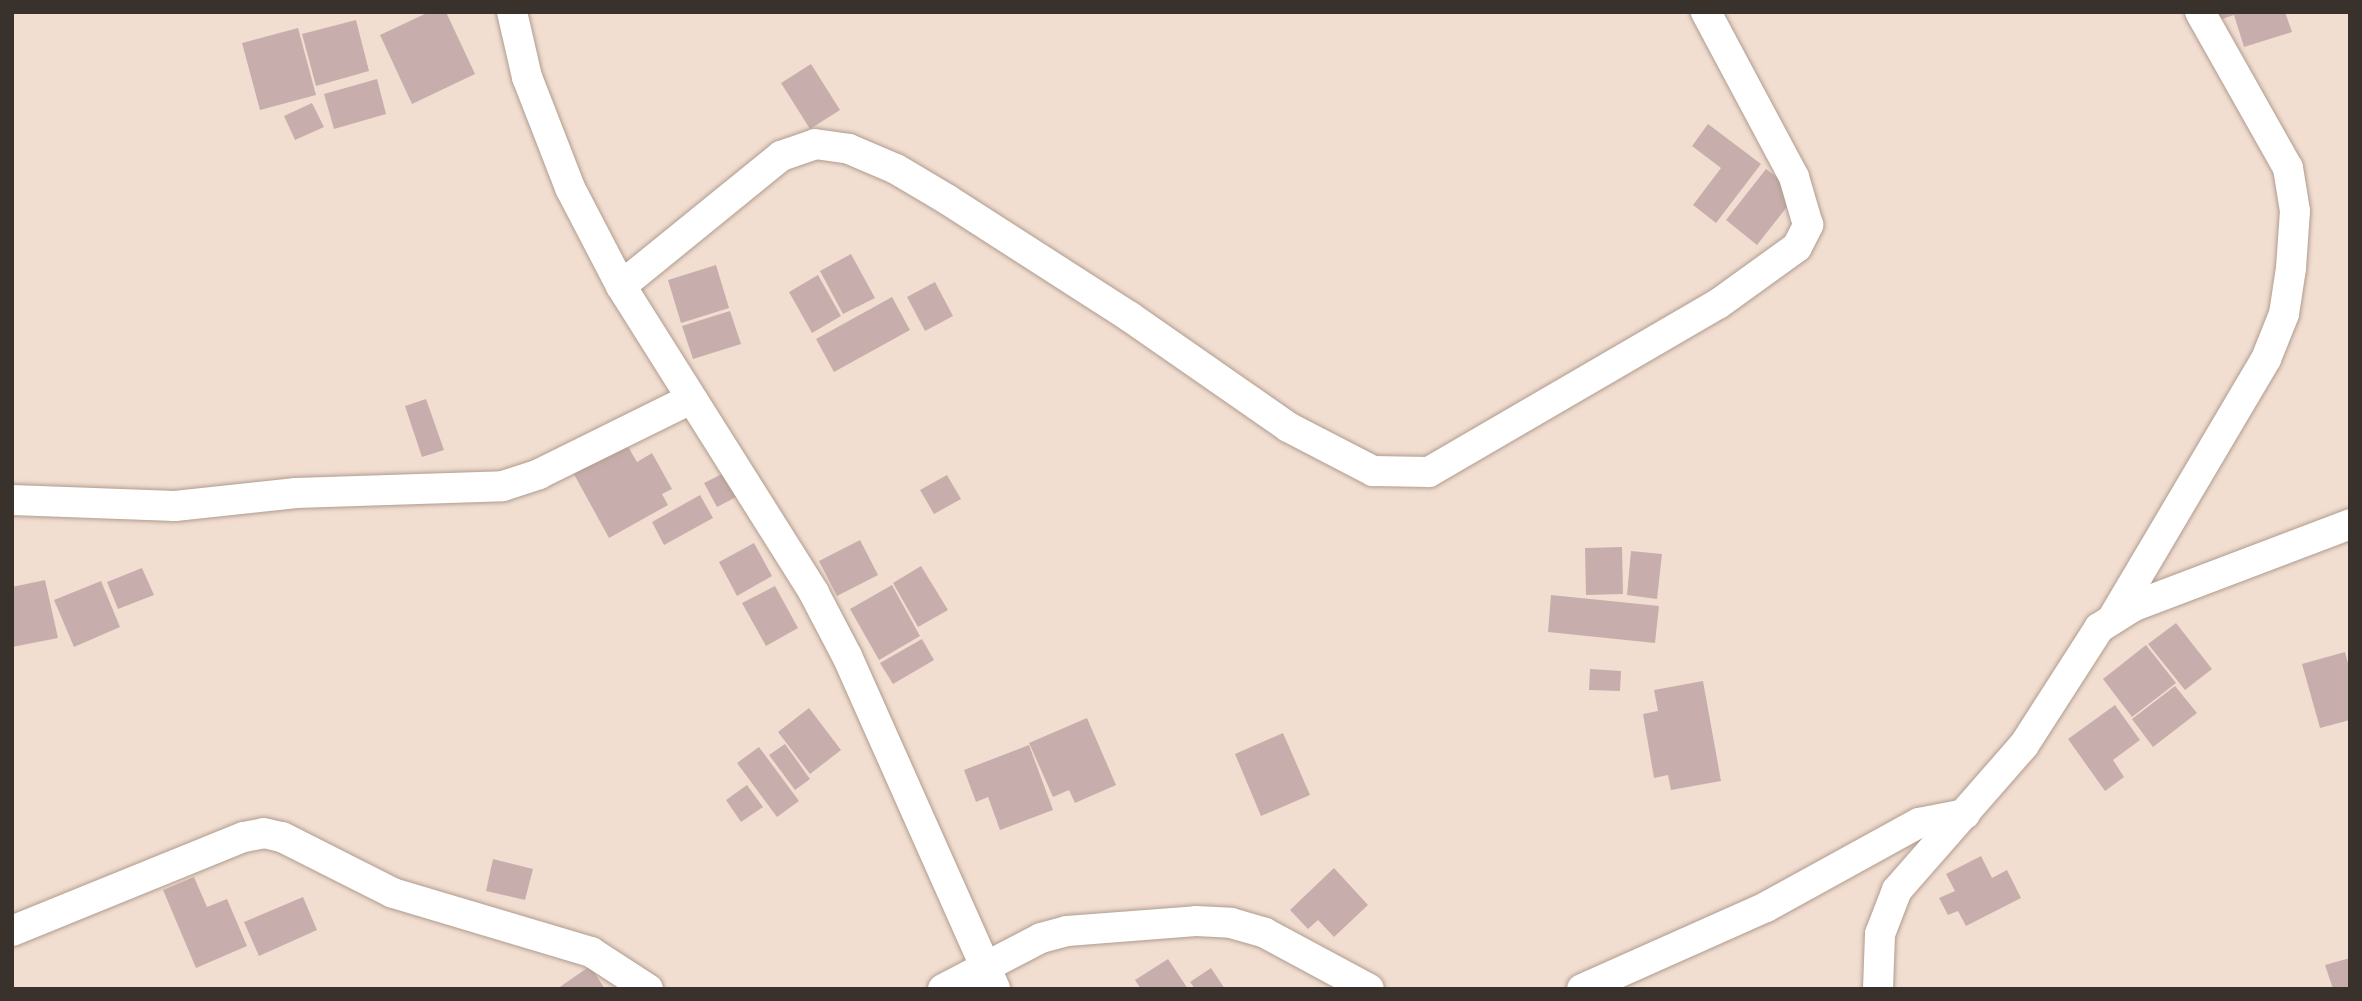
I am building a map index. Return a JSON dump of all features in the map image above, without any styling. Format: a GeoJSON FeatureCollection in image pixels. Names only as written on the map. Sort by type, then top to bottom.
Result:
{"type":"FeatureCollection","features":[{"type":"Feature","properties":{"kind":"street"},"geometry":{"type":"LineString","coordinates":[[512,12],[527,77],[570,188],[621,286],[814,593],[841,645],[990,978]]}},
{"type":"Feature","properties":{"kind":"street"},"geometry":{"type":"LineString","coordinates":[[621,286],[781,156],[815,144],[849,149],[896,169],[960,207],[1130,317],[1288,427],[1373,471],[1429,472],[1718,304],[1797,247],[1808,225],[1794,177],[1706,12]]}},
{"type":"Feature","properties":{"kind":"street"},"geometry":{"type":"LineString","coordinates":[[2114,616],[2266,359],[2284,314],[2289,279],[2295,211],[2288,168],[2200,12]]}},
{"type":"Feature","properties":{"kind":"street"},"geometry":{"type":"LineString","coordinates":[[12,500],[175,506],[296,493],[503,486],[540,474],[691,399]]}},
{"type":"Feature","properties":{"kind":"street"},"geometry":{"type":"LineString","coordinates":[[1878,989],[1880,934],[1897,890],[2024,745],[2099,628],[2114,616],[2350,524]]}},
{"type":"Feature","properties":{"kind":"street"},"geometry":{"type":"LineString","coordinates":[[1582,989],[1766,906],[1919,823],[1965,814]]}},
{"type":"Feature","properties":{"kind":"street"},"geometry":{"type":"LineString","coordinates":[[12,931],[244,837],[264,833],[304,847],[393,892],[591,952],[649,989]]}},
{"type":"Feature","properties":{"kind":"street"},"geometry":{"type":"LineString","coordinates":[[943,989],[990,978],[1041,938],[1066,931],[1231,923],[1265,933],[1370,989]]}},
{"type":"Feature","properties":{"kind":"building"},"geometry":{"type":"Polygon","coordinates":[[[429,12],[446,12],[475,74],[412,104],[380,35],[429,12]]]}},
{"type":"Feature","properties":{"kind":"building"},"geometry":{"type":"Polygon","coordinates":[[[2213,12],[2285,12],[2292,32],[2244,47],[2234,15],[2216,21],[2213,12]]]}},
{"type":"Feature","properties":{"kind":"building"},"geometry":{"type":"Polygon","coordinates":[[[356,20],[369,71],[316,86],[302,34],[356,20]]]}},
{"type":"Feature","properties":{"kind":"building"},"geometry":{"type":"Polygon","coordinates":[[[298,28],[316,95],[260,110],[242,43],[298,28]]]}},
{"type":"Feature","properties":{"kind":"building"},"geometry":{"type":"Polygon","coordinates":[[[811,64],[840,110],[810,129],[781,83],[811,64]]]}},
{"type":"Feature","properties":{"kind":"building"},"geometry":{"type":"Polygon","coordinates":[[[377,79],[386,114],[334,129],[324,94],[377,79]]]}},
{"type":"Feature","properties":{"kind":"building"},"geometry":{"type":"Polygon","coordinates":[[[312,103],[324,127],[295,140],[284,116],[312,103]]]}},
{"type":"Feature","properties":{"kind":"building"},"geometry":{"type":"Polygon","coordinates":[[[1708,124],[1761,164],[1716,223],[1693,205],[1721,168],[1692,146],[1708,124]]]}},
{"type":"Feature","properties":{"kind":"building"},"geometry":{"type":"Polygon","coordinates":[[[1766,169],[1798,193],[1757,245],[1726,220],[1766,169]]]}},
{"type":"Feature","properties":{"kind":"building"},"geometry":{"type":"Polygon","coordinates":[[[851,254],[875,298],[843,314],[820,271],[851,254]]]}},
{"type":"Feature","properties":{"kind":"building"},"geometry":{"type":"Polygon","coordinates":[[[716,265],[729,308],[681,323],[668,280],[716,265]]]}},
{"type":"Feature","properties":{"kind":"building"},"geometry":{"type":"Polygon","coordinates":[[[818,275],[841,316],[812,333],[789,292],[818,275]]]}},
{"type":"Feature","properties":{"kind":"building"},"geometry":{"type":"Polygon","coordinates":[[[935,282],[953,316],[925,331],[907,297],[935,282]]]}},
{"type":"Feature","properties":{"kind":"building"},"geometry":{"type":"Polygon","coordinates":[[[892,297],[910,330],[834,372],[816,339],[892,297]]]}},
{"type":"Feature","properties":{"kind":"building"},"geometry":{"type":"Polygon","coordinates":[[[730,311],[741,344],[693,359],[682,326],[730,311]]]}},
{"type":"Feature","properties":{"kind":"building"},"geometry":{"type":"Polygon","coordinates":[[[426,399],[444,450],[422,457],[405,406],[426,399]]]}},
{"type":"Feature","properties":{"kind":"building"},"geometry":{"type":"Polygon","coordinates":[[[623,438],[637,462],[652,453],[672,489],[662,494],[668,505],[609,538],[570,467],[623,438]]]}},
{"type":"Feature","properties":{"kind":"building"},"geometry":{"type":"Polygon","coordinates":[[[730,470],[742,494],[717,507],[704,483],[730,470]]]}},
{"type":"Feature","properties":{"kind":"building"},"geometry":{"type":"Polygon","coordinates":[[[947,475],[961,499],[934,514],[920,490],[947,475]]]}},
{"type":"Feature","properties":{"kind":"building"},"geometry":{"type":"Polygon","coordinates":[[[700,495],[713,518],[664,545],[652,522],[700,495]]]}},
{"type":"Feature","properties":{"kind":"building"},"geometry":{"type":"Polygon","coordinates":[[[860,540],[878,575],[837,596],[819,561],[860,540]]]}},
{"type":"Feature","properties":{"kind":"building"},"geometry":{"type":"Polygon","coordinates":[[[754,543],[772,576],[737,596],[719,562],[754,543]]]}},
{"type":"Feature","properties":{"kind":"building"},"geometry":{"type":"Polygon","coordinates":[[[1622,547],[1623,594],[1586,595],[1585,548],[1622,547]]]}},
{"type":"Feature","properties":{"kind":"building"},"geometry":{"type":"Polygon","coordinates":[[[1631,551],[1662,554],[1657,599],[1627,595],[1631,551]]]}},
{"type":"Feature","properties":{"kind":"building"},"geometry":{"type":"Polygon","coordinates":[[[921,566],[948,610],[918,627],[893,583],[921,566]]]}},
{"type":"Feature","properties":{"kind":"building"},"geometry":{"type":"Polygon","coordinates":[[[142,568],[154,595],[118,609],[107,582],[142,568]]]}},
{"type":"Feature","properties":{"kind":"building"},"geometry":{"type":"Polygon","coordinates":[[[45,580],[58,638],[12,647],[12,587],[45,580]]]}},
{"type":"Feature","properties":{"kind":"building"},"geometry":{"type":"Polygon","coordinates":[[[101,581],[120,627],[74,647],[54,600],[101,581]]]}},
{"type":"Feature","properties":{"kind":"building"},"geometry":{"type":"Polygon","coordinates":[[[892,585],[920,636],[879,660],[850,609],[892,585]]]}},
{"type":"Feature","properties":{"kind":"building"},"geometry":{"type":"Polygon","coordinates":[[[775,586],[798,628],[766,646],[742,603],[775,586]]]}},
{"type":"Feature","properties":{"kind":"building"},"geometry":{"type":"Polygon","coordinates":[[[1551,595],[1659,606],[1655,643],[1548,632],[1551,595]]]}},
{"type":"Feature","properties":{"kind":"building"},"geometry":{"type":"Polygon","coordinates":[[[2176,623],[2212,669],[2185,690],[2148,644],[2176,623]]]}},
{"type":"Feature","properties":{"kind":"building"},"geometry":{"type":"Polygon","coordinates":[[[922,639],[934,660],[893,684],[880,663],[922,639]]]}},
{"type":"Feature","properties":{"kind":"building"},"geometry":{"type":"Polygon","coordinates":[[[2146,645],[2176,683],[2132,717],[2103,679],[2146,645]]]}},
{"type":"Feature","properties":{"kind":"building"},"geometry":{"type":"Polygon","coordinates":[[[2345,652],[2350,671],[2350,720],[2320,728],[2302,664],[2345,652]]]}},
{"type":"Feature","properties":{"kind":"building"},"geometry":{"type":"Polygon","coordinates":[[[1590,669],[1621,671],[1620,691],[1589,690],[1590,669]]]}},
{"type":"Feature","properties":{"kind":"building"},"geometry":{"type":"Polygon","coordinates":[[[1703,681],[1721,781],[1671,790],[1668,775],[1654,778],[1643,714],[1658,711],[1654,690],[1703,681]]]}},
{"type":"Feature","properties":{"kind":"building"},"geometry":{"type":"Polygon","coordinates":[[[2175,686],[2197,713],[2153,747],[2132,719],[2175,686]]]}},
{"type":"Feature","properties":{"kind":"building"},"geometry":{"type":"Polygon","coordinates":[[[2115,705],[2140,740],[2113,760],[2124,777],[2105,791],[2068,739],[2115,705]]]}},
{"type":"Feature","properties":{"kind":"building"},"geometry":{"type":"Polygon","coordinates":[[[809,708],[841,750],[810,774],[778,732],[809,708]]]}},
{"type":"Feature","properties":{"kind":"building"},"geometry":{"type":"Polygon","coordinates":[[[1087,718],[1116,785],[1075,803],[1069,790],[1053,797],[1029,743],[1087,718]]]}},
{"type":"Feature","properties":{"kind":"building"},"geometry":{"type":"Polygon","coordinates":[[[1283,733],[1310,795],[1261,816],[1235,754],[1283,733]]]}},
{"type":"Feature","properties":{"kind":"building"},"geometry":{"type":"Polygon","coordinates":[[[785,744],[810,779],[795,790],[769,755],[785,744]]]}},
{"type":"Feature","properties":{"kind":"building"},"geometry":{"type":"Polygon","coordinates":[[[1029,745],[1053,810],[1000,830],[988,797],[976,802],[964,770],[1029,745]]]}},
{"type":"Feature","properties":{"kind":"building"},"geometry":{"type":"Polygon","coordinates":[[[759,747],[799,801],[777,817],[737,763],[759,747]]]}},
{"type":"Feature","properties":{"kind":"building"},"geometry":{"type":"Polygon","coordinates":[[[747,785],[763,807],[741,822],[726,800],[747,785]]]}},
{"type":"Feature","properties":{"kind":"building"},"geometry":{"type":"Polygon","coordinates":[[[1981,856],[1992,878],[2007,870],[2021,898],[1966,926],[1958,911],[1948,915],[1939,898],[1955,891],[1946,874],[1981,856]]]}},
{"type":"Feature","properties":{"kind":"building"},"geometry":{"type":"Polygon","coordinates":[[[493,859],[533,869],[525,900],[486,891],[493,859]]]}},
{"type":"Feature","properties":{"kind":"building"},"geometry":{"type":"Polygon","coordinates":[[[1334,868],[1368,905],[1334,937],[1318,920],[1308,929],[1290,910],[1334,868]]]}},
{"type":"Feature","properties":{"kind":"building"},"geometry":{"type":"Polygon","coordinates":[[[194,877],[207,907],[227,899],[247,946],[196,968],[163,890],[194,877]]]}},
{"type":"Feature","properties":{"kind":"building"},"geometry":{"type":"Polygon","coordinates":[[[303,897],[317,930],[259,956],[244,922],[303,897]]]}},
{"type":"Feature","properties":{"kind":"building"},"geometry":{"type":"Polygon","coordinates":[[[2350,958],[2350,989],[2333,989],[2325,965],[2350,958]]]}},
{"type":"Feature","properties":{"kind":"building"},"geometry":{"type":"Polygon","coordinates":[[[1168,959],[1188,989],[1141,989],[1135,980],[1168,959]]]}},
{"type":"Feature","properties":{"kind":"building"},"geometry":{"type":"Polygon","coordinates":[[[590,966],[605,989],[557,989],[590,966]]]}},
{"type":"Feature","properties":{"kind":"building"},"geometry":{"type":"Polygon","coordinates":[[[1211,968],[1225,989],[1195,989],[1190,982],[1211,968]]]}}]}
